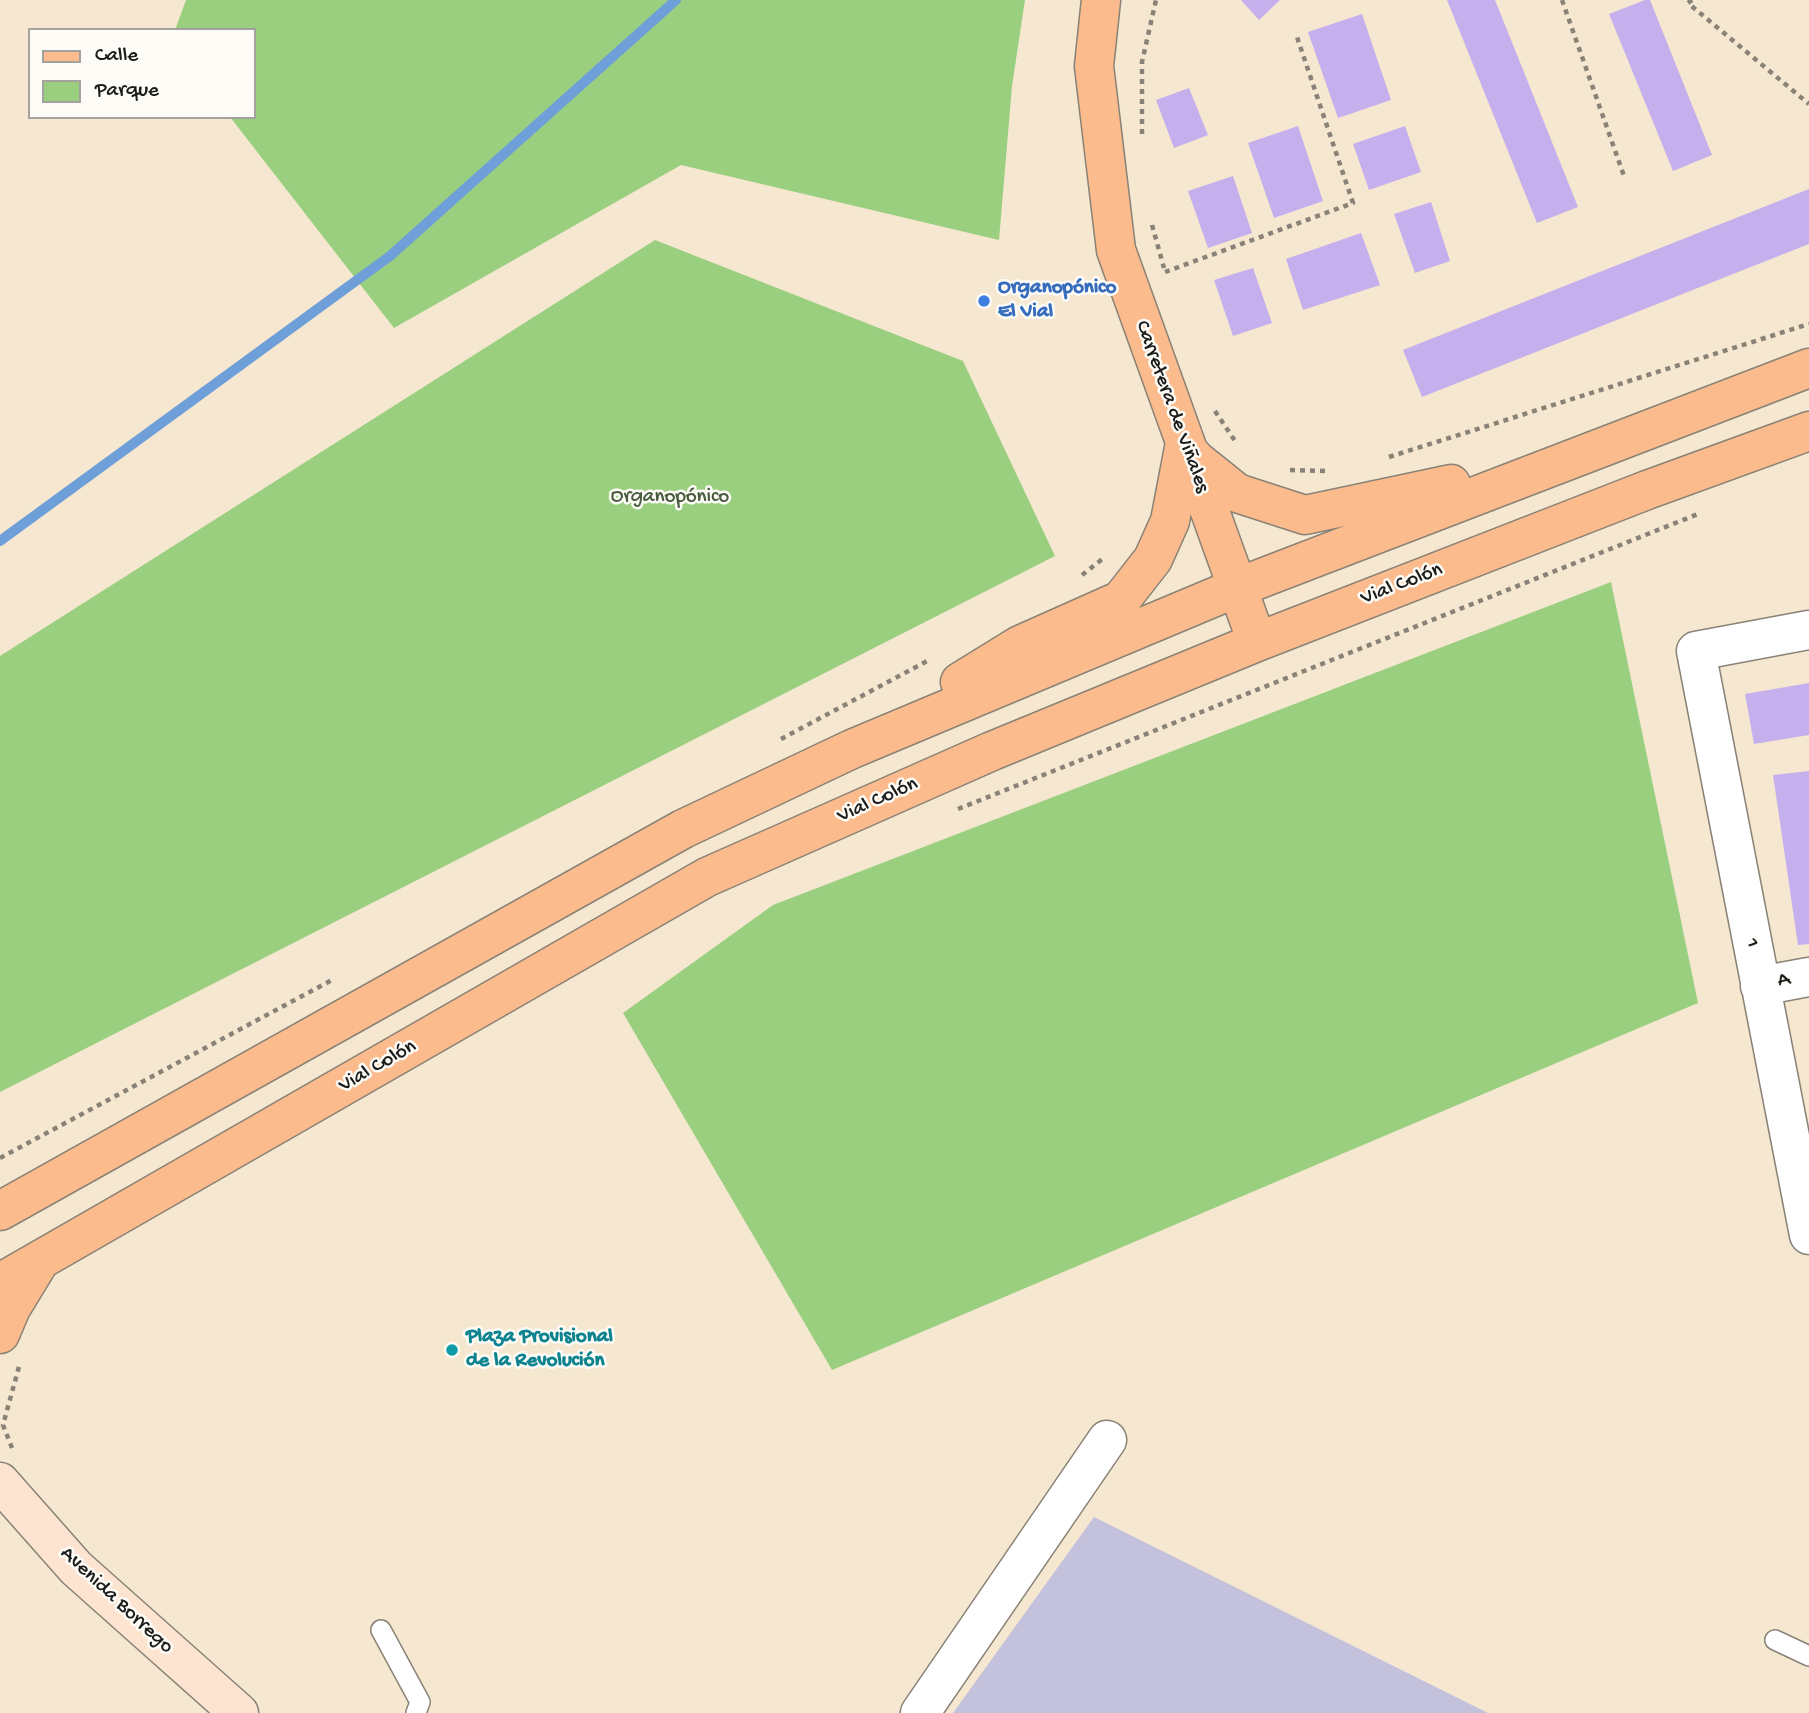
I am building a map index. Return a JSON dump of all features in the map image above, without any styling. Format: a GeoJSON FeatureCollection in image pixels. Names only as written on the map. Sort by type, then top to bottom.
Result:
{"type":"FeatureCollection","features":[{"type":"Feature","properties":{"kind":"main road","name":"Carretera de Viñales"},"geometry":{"type":"LineString","coordinates":[[1101,0],[1094,66],[1116,250],[1184,446],[1257,642]]}},
{"type":"Feature","properties":{"kind":"main road"},"geometry":{"type":"LineString","coordinates":[[0,1211],[683,829],[852,749],[1236,588],[1809,368]]}},
{"type":"Feature","properties":{"kind":"main road"},"geometry":{"type":"LineString","coordinates":[[1184,446],[1196,460],[1237,493],[1305,514],[1479,477],[1581,442],[1687,414]]}},
{"type":"Feature","properties":{"kind":"main road","name":"Vial Colón"},"geometry":{"type":"LineString","coordinates":[[0,1283],[707,877],[992,751],[1257,642],[1647,490],[1809,431]]}},
{"type":"Feature","properties":{"kind":"main road"},"geometry":{"type":"LineString","coordinates":[[852,749],[1020,645],[1121,600],[1153,559],[1170,521],[1184,446]]}},
{"type":"Feature","properties":{"kind":"main road"},"geometry":{"type":"LineString","coordinates":[[11,1345],[11,1308],[40,1260]]}},
{"type":"Feature","properties":{"kind":"street","name":"1"},"geometry":{"type":"LineString","coordinates":[[1809,630],[1696,651],[1809,1235]]}},
{"type":"Feature","properties":{"kind":"street","name":"A"},"geometry":{"type":"LineString","coordinates":[[1760,986],[1809,976]]}},
{"type":"Feature","properties":{"kind":"street"},"geometry":{"type":"LineString","coordinates":[[920,1713],[1107,1440]]}},
{"type":"Feature","properties":{"kind":"street","name":"Avenida Borrego"},"geometry":{"type":"LineString","coordinates":[[9,1471],[76,1568],[239,1713]]}},
{"type":"Feature","properties":{"kind":"lane"},"geometry":{"type":"LineString","coordinates":[[381,1630],[420,1702],[416,1713]]}},
{"type":"Feature","properties":{"kind":"lane"},"geometry":{"type":"LineString","coordinates":[[1775,1640],[1809,1656]]}},
{"type":"Feature","properties":{"kind":"path"},"geometry":{"type":"LineString","coordinates":[[1142,144],[1142,62],[1156,0]]}},
{"type":"Feature","properties":{"kind":"path"},"geometry":{"type":"LineString","coordinates":[[1562,0],[1624,176]]}},
{"type":"Feature","properties":{"kind":"path"},"geometry":{"type":"LineString","coordinates":[[1689,1],[1809,104]]}},
{"type":"Feature","properties":{"kind":"path"},"geometry":{"type":"LineString","coordinates":[[1165,272],[1353,203],[1297,37]]}},
{"type":"Feature","properties":{"kind":"path"},"geometry":{"type":"LineString","coordinates":[[1152,222],[1168,281]]}},
{"type":"Feature","properties":{"kind":"path"},"geometry":{"type":"LineString","coordinates":[[1382,459],[1809,324]]}},
{"type":"Feature","properties":{"kind":"path"},"geometry":{"type":"LineString","coordinates":[[1209,402],[1244,454]]}},
{"type":"Feature","properties":{"kind":"path"},"geometry":{"type":"LineString","coordinates":[[1287,470],[1329,471]]}},
{"type":"Feature","properties":{"kind":"path"},"geometry":{"type":"LineString","coordinates":[[946,814],[1706,510]]}},
{"type":"Feature","properties":{"kind":"path"},"geometry":{"type":"LineString","coordinates":[[1074,582],[1106,556]]}},
{"type":"Feature","properties":{"kind":"path"},"geometry":{"type":"LineString","coordinates":[[769,746],[940,654]]}},
{"type":"Feature","properties":{"kind":"path"},"geometry":{"type":"LineString","coordinates":[[0,1158],[342,975]]}},
{"type":"Feature","properties":{"kind":"path"},"geometry":{"type":"LineString","coordinates":[[9,1471],[3,1425],[11,1345]]}},
{"type":"Feature","properties":{"kind":"shaded area"},"geometry":{"type":"Polygon","coordinates":[[[1094,1517],[1488,1713],[953,1713],[1094,1517]]]}},
{"type":"Feature","properties":{"kind":"green space"},"geometry":{"type":"Polygon","coordinates":[[[186,0],[1025,0],[1012,86],[999,240],[681,165],[394,328],[232,119],[256,119],[256,28],[176,28],[186,0]]]}},
{"type":"Feature","properties":{"kind":"green space","name":"Organopónico"},"geometry":{"type":"Polygon","coordinates":[[[655,240],[963,361],[1055,556],[0,1092],[0,656],[655,240]]]}},
{"type":"Feature","properties":{"kind":"green space"},"geometry":{"type":"Polygon","coordinates":[[[1611,582],[1698,1003],[832,1370],[623,1013],[773,905],[1611,582]]]}},
{"type":"Feature","properties":{"kind":"building"},"geometry":{"type":"Polygon","coordinates":[[[1241,0],[1280,0],[1259,20],[1241,0]]]}},
{"type":"Feature","properties":{"kind":"building"},"geometry":{"type":"Polygon","coordinates":[[[1447,0],[1495,0],[1578,207],[1537,223],[1447,0]]]}},
{"type":"Feature","properties":{"kind":"building"},"geometry":{"type":"Polygon","coordinates":[[[1650,0],[1712,155],[1673,171],[1609,14],[1650,0]]]}},
{"type":"Feature","properties":{"kind":"building"},"geometry":{"type":"Polygon","coordinates":[[[1362,14],[1391,100],[1338,118],[1308,32],[1362,14]]]}},
{"type":"Feature","properties":{"kind":"building"},"geometry":{"type":"Polygon","coordinates":[[[1189,88],[1208,135],[1174,148],[1156,100],[1189,88]]]}},
{"type":"Feature","properties":{"kind":"building"},"geometry":{"type":"Polygon","coordinates":[[[1298,126],[1323,201],[1274,218],[1248,143],[1298,126]]]}},
{"type":"Feature","properties":{"kind":"building"},"geometry":{"type":"Polygon","coordinates":[[[1405,126],[1421,172],[1369,190],[1353,144],[1405,126]]]}},
{"type":"Feature","properties":{"kind":"building"},"geometry":{"type":"Polygon","coordinates":[[[1233,176],[1252,233],[1208,248],[1188,191],[1233,176]]]}},
{"type":"Feature","properties":{"kind":"building"},"geometry":{"type":"Polygon","coordinates":[[[1809,189],[1809,244],[1422,397],[1403,350],[1809,189]]]}},
{"type":"Feature","properties":{"kind":"building"},"geometry":{"type":"Polygon","coordinates":[[[1431,202],[1450,261],[1415,273],[1394,214],[1431,202]]]}},
{"type":"Feature","properties":{"kind":"building"},"geometry":{"type":"Polygon","coordinates":[[[1361,233],[1380,285],[1303,310],[1286,259],[1361,233]]]}},
{"type":"Feature","properties":{"kind":"building"},"geometry":{"type":"Polygon","coordinates":[[[1253,268],[1272,323],[1233,336],[1214,280],[1253,268]]]}},
{"type":"Feature","properties":{"kind":"building"},"geometry":{"type":"Polygon","coordinates":[[[1809,683],[1809,735],[1754,744],[1745,694],[1809,683]]]}},
{"type":"Feature","properties":{"kind":"building"},"geometry":{"type":"Polygon","coordinates":[[[1809,771],[1809,944],[1798,945],[1773,775],[1809,771]]]}},
{"type":"Feature","properties":{"kind":"waterway"},"geometry":{"type":"LineString","coordinates":[[0,541],[390,256],[676,0]]}},
{"type":"Feature","properties":{"kind":"place","name":"Organopónico El Vial"},"geometry":{"type":"Point","coordinates":[984,301]}},
{"type":"Feature","properties":{"kind":"place","name":"Plaza Provisional de la Revolución"},"geometry":{"type":"Point","coordinates":[452,1350]}}]}
